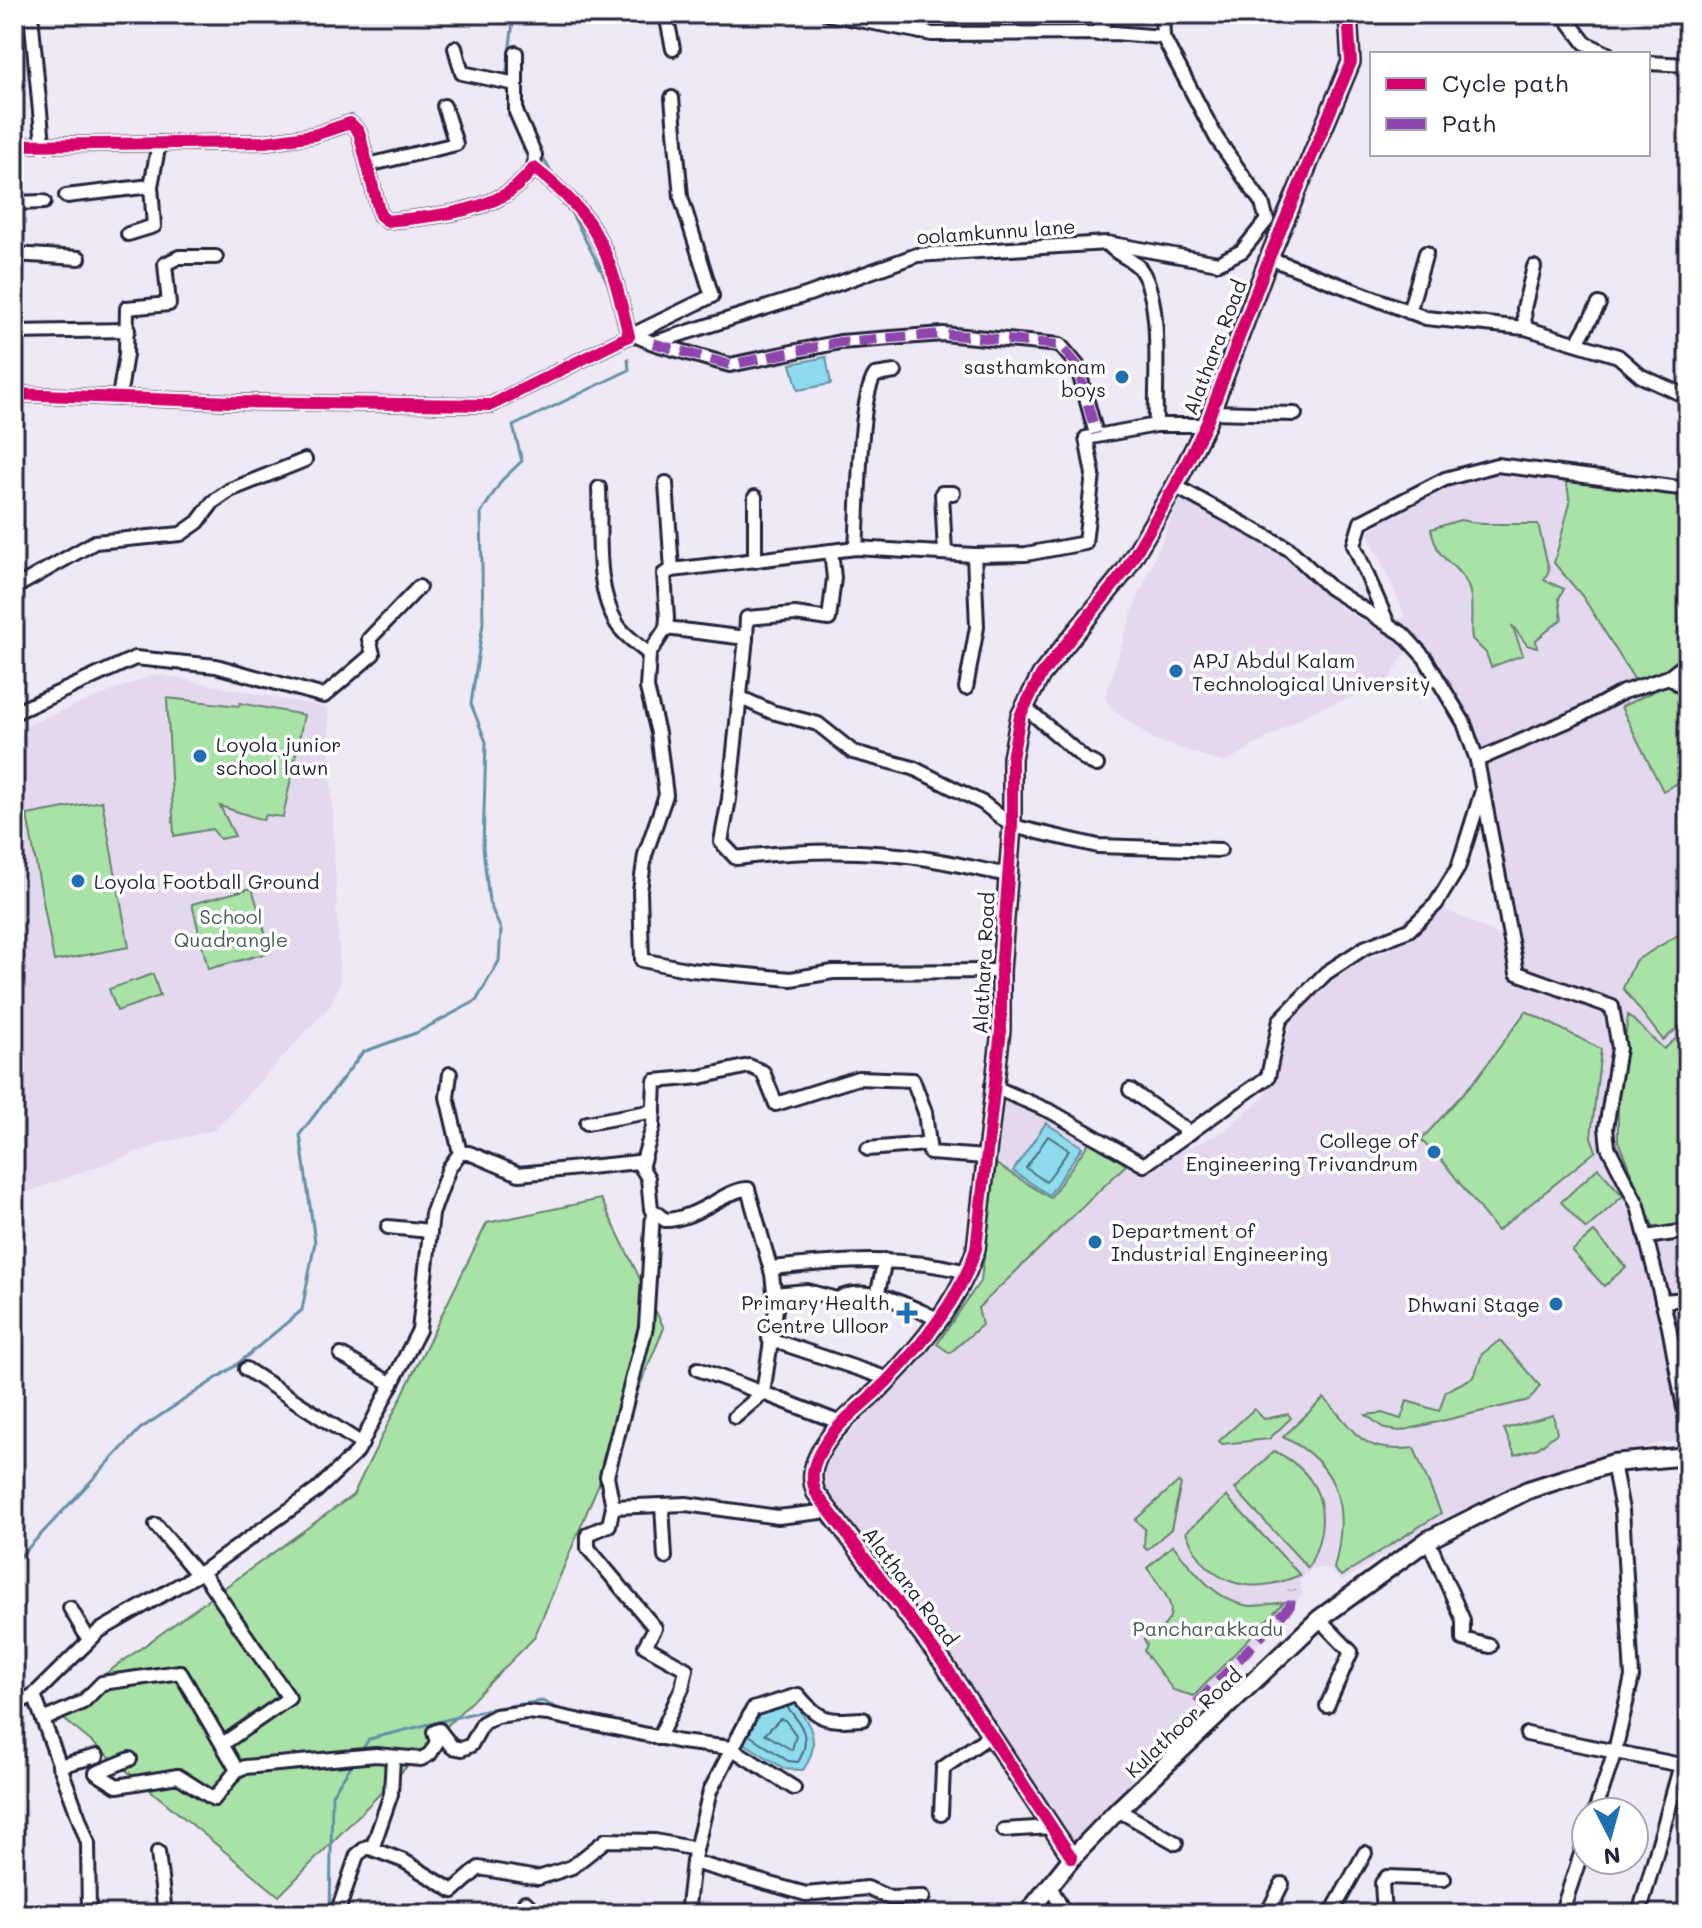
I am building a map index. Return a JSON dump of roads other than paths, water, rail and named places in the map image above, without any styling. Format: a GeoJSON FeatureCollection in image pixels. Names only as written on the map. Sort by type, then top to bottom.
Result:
{"type":"FeatureCollection","features":[{"type":"Feature","properties":{"kind":"street"},"geometry":{"type":"LineString","coordinates":[[31,14],[43,144]]}},
{"type":"Feature","properties":{"kind":"street"},"geometry":{"type":"LineString","coordinates":[[666,14],[673,49]]}},
{"type":"Feature","properties":{"kind":"street"},"geometry":{"type":"LineString","coordinates":[[828,14],[920,32],[1163,37],[1162,14]]}},
{"type":"Feature","properties":{"kind":"street"},"geometry":{"type":"LineString","coordinates":[[920,32],[921,14]]}},
{"type":"Feature","properties":{"kind":"street"},"geometry":{"type":"LineString","coordinates":[[1098,34],[1108,14]]}},
{"type":"Feature","properties":{"kind":"street","name":"Alathara Road"},"geometry":{"type":"LineString","coordinates":[[1072,1858],[992,1734],[878,1573],[816,1493],[812,1473],[824,1444],[841,1423],[889,1379],[938,1319],[968,1272],[976,1249],[992,1086],[1001,1030],[1001,971],[1012,826],[1012,758],[1025,707],[1041,675],[1125,571],[1175,486],[1208,418],[1269,258],[1351,62],[1348,14]]}},
{"type":"Feature","properties":{"kind":"street"},"geometry":{"type":"LineString","coordinates":[[1563,14],[1585,43],[1604,52]]}},
{"type":"Feature","properties":{"kind":"street","name":"oolamkunnu lane"},"geometry":{"type":"LineString","coordinates":[[653,343],[809,294],[917,255],[1107,243],[1218,263],[1242,251],[1265,225],[1267,220],[1262,203],[1217,139],[1163,37]]}},
{"type":"Feature","properties":{"kind":"street"},"geometry":{"type":"LineString","coordinates":[[455,48],[462,73],[516,84]]}},
{"type":"Feature","properties":{"kind":"street"},"geometry":{"type":"LineString","coordinates":[[14,145],[265,142],[314,135],[350,123],[359,132],[380,215],[387,221],[464,210],[510,192],[534,168],[535,155],[516,112],[516,53]]}},
{"type":"Feature","properties":{"kind":"street"},"geometry":{"type":"LineString","coordinates":[[1650,63],[1688,65]]}},
{"type":"Feature","properties":{"kind":"street"},"geometry":{"type":"LineString","coordinates":[[14,394],[491,405],[712,296],[681,197],[672,98]]}},
{"type":"Feature","properties":{"kind":"street"},"geometry":{"type":"LineString","coordinates":[[368,165],[456,144],[444,106]]}},
{"type":"Feature","properties":{"kind":"street"},"geometry":{"type":"LineString","coordinates":[[128,234],[154,226],[151,186],[159,143]]}},
{"type":"Feature","properties":{"kind":"street"},"geometry":{"type":"LineString","coordinates":[[534,168],[572,198],[609,254],[631,335]]}},
{"type":"Feature","properties":{"kind":"street"},"geometry":{"type":"LineString","coordinates":[[66,196],[151,186]]}},
{"type":"Feature","properties":{"kind":"street"},"geometry":{"type":"LineString","coordinates":[[14,203],[44,202]]}},
{"type":"Feature","properties":{"kind":"street"},"geometry":{"type":"LineString","coordinates":[[1107,243],[1117,255],[1136,264],[1150,290],[1155,337],[1156,425]]}},
{"type":"Feature","properties":{"kind":"street"},"geometry":{"type":"LineString","coordinates":[[1409,312],[1426,253]]}},
{"type":"Feature","properties":{"kind":"street"},"geometry":{"type":"LineString","coordinates":[[14,254],[79,258]]}},
{"type":"Feature","properties":{"kind":"street"},"geometry":{"type":"LineString","coordinates":[[119,398],[129,306],[169,304],[165,264],[179,257],[216,257]]}},
{"type":"Feature","properties":{"kind":"street"},"geometry":{"type":"LineString","coordinates":[[1269,258],[1409,312],[1452,323],[1525,328],[1618,356],[1641,376],[1688,397]]}},
{"type":"Feature","properties":{"kind":"street"},"geometry":{"type":"LineString","coordinates":[[1525,328],[1524,308],[1534,267]]}},
{"type":"Feature","properties":{"kind":"street"},"geometry":{"type":"LineString","coordinates":[[1577,343],[1599,304]]}},
{"type":"Feature","properties":{"kind":"street"},"geometry":{"type":"LineString","coordinates":[[14,332],[128,330]]}},
{"type":"Feature","properties":{"kind":"street"},"geometry":{"type":"LineString","coordinates":[[631,335],[730,365],[840,342],[943,334],[1060,345],[1077,365],[1096,434]]}},
{"type":"Feature","properties":{"kind":"street"},"geometry":{"type":"LineString","coordinates":[[856,548],[861,448],[870,386],[875,375],[895,372]]}},
{"type":"Feature","properties":{"kind":"street"},"geometry":{"type":"LineString","coordinates":[[1001,971],[833,972],[791,979],[691,970],[642,960],[640,891],[645,855],[666,795],[658,733],[647,688],[649,654],[666,628],[664,574],[672,570],[856,548],[974,555],[1026,554],[1085,543],[1093,474],[1086,438],[1208,418],[1295,414]]}},
{"type":"Feature","properties":{"kind":"street"},"geometry":{"type":"LineString","coordinates":[[14,588],[95,542],[181,534],[230,490],[305,460]]}},
{"type":"Feature","properties":{"kind":"street"},"geometry":{"type":"LineString","coordinates":[[1388,624],[1354,545],[1361,522],[1445,479],[1472,469],[1508,465],[1688,489]]}},
{"type":"Feature","properties":{"kind":"street"},"geometry":{"type":"LineString","coordinates":[[666,483],[672,570]]}},
{"type":"Feature","properties":{"kind":"street"},"geometry":{"type":"LineString","coordinates":[[1175,486],[1289,549],[1353,606],[1388,624],[1425,658],[1464,723],[1477,760],[1517,973],[1612,1007],[1619,1048],[1606,1128],[1608,1147],[1634,1195],[1646,1237],[1688,1430]]}},
{"type":"Feature","properties":{"kind":"street"},"geometry":{"type":"LineString","coordinates":[[599,488],[602,568],[607,594],[617,624],[649,654]]}},
{"type":"Feature","properties":{"kind":"street"},"geometry":{"type":"LineString","coordinates":[[945,553],[942,493],[953,493]]}},
{"type":"Feature","properties":{"kind":"street"},"geometry":{"type":"LineString","coordinates":[[755,497],[755,561]]}},
{"type":"Feature","properties":{"kind":"street"},"geometry":{"type":"LineString","coordinates":[[831,551],[834,578],[829,619],[795,614],[747,618],[741,698],[721,842],[736,858],[795,850],[832,851],[927,858],[1008,875]]}},
{"type":"Feature","properties":{"kind":"street"},"geometry":{"type":"LineString","coordinates":[[966,688],[977,627],[974,555]]}},
{"type":"Feature","properties":{"kind":"street"},"geometry":{"type":"LineString","coordinates":[[14,713],[135,658],[216,666],[324,696],[373,654],[369,639],[419,587]]}},
{"type":"Feature","properties":{"kind":"street"},"geometry":{"type":"LineString","coordinates":[[666,628],[746,638]]}},
{"type":"Feature","properties":{"kind":"street"},"geometry":{"type":"LineString","coordinates":[[1477,760],[1579,716],[1623,692],[1669,677],[1688,662]]}},
{"type":"Feature","properties":{"kind":"street"},"geometry":{"type":"LineString","coordinates":[[1669,677],[1688,690]]}},
{"type":"Feature","properties":{"kind":"street"},"geometry":{"type":"LineString","coordinates":[[741,698],[772,712],[818,724],[853,752],[913,768],[983,803],[1012,826],[1098,846],[1220,850]]}},
{"type":"Feature","properties":{"kind":"street"},"geometry":{"type":"LineString","coordinates":[[1025,707],[1086,760],[1097,765]]}},
{"type":"Feature","properties":{"kind":"street"},"geometry":{"type":"LineString","coordinates":[[992,1086],[1052,1112],[1144,1165],[1268,1077],[1280,1020],[1326,973],[1364,948],[1409,930],[1436,904],[1458,868],[1482,788]]}},
{"type":"Feature","properties":{"kind":"street"},"geometry":{"type":"LineString","coordinates":[[659,1738],[682,1688],[686,1669],[645,1646],[654,1627],[588,1548],[588,1534],[609,1525],[613,1507],[607,1476],[646,1327],[653,1212],[648,1178],[642,1164],[654,1111],[655,1081],[749,1066],[763,1072],[776,1104],[858,1078],[909,1079],[917,1083],[919,1089],[926,1144],[930,1153],[985,1157]]}},
{"type":"Feature","properties":{"kind":"street"},"geometry":{"type":"LineString","coordinates":[[14,1705],[34,1695],[113,1620],[200,1573],[316,1491],[344,1467],[362,1444],[419,1330],[430,1231],[449,1168],[460,1153],[447,1097],[450,1074]]}},
{"type":"Feature","properties":{"kind":"street"},"geometry":{"type":"LineString","coordinates":[[1130,1090],[1190,1133]]}},
{"type":"Feature","properties":{"kind":"street"},"geometry":{"type":"LineString","coordinates":[[587,1123],[654,1111]]}},
{"type":"Feature","properties":{"kind":"street"},"geometry":{"type":"LineString","coordinates":[[868,1149],[926,1144]]}},
{"type":"Feature","properties":{"kind":"street"},"geometry":{"type":"LineString","coordinates":[[460,1153],[469,1153],[519,1174],[574,1171],[632,1162],[642,1164]]}},
{"type":"Feature","properties":{"kind":"street"},"geometry":{"type":"LineString","coordinates":[[653,1212],[672,1220],[724,1200],[735,1190],[748,1189],[771,1268],[776,1309],[763,1393],[735,1417]]}},
{"type":"Feature","properties":{"kind":"street"},"geometry":{"type":"LineString","coordinates":[[388,1227],[430,1231]]}},
{"type":"Feature","properties":{"kind":"street"},"geometry":{"type":"LineString","coordinates":[[1646,1237],[1688,1231]]}},
{"type":"Feature","properties":{"kind":"street"},"geometry":{"type":"LineString","coordinates":[[771,1268],[885,1260],[938,1265],[968,1272]]}},
{"type":"Feature","properties":{"kind":"street"},"geometry":{"type":"LineString","coordinates":[[877,1296],[885,1260]]}},
{"type":"Feature","properties":{"kind":"street"},"geometry":{"type":"LineString","coordinates":[[774,1294],[807,1291],[837,1299],[849,1293],[877,1296],[938,1319]]}},
{"type":"Feature","properties":{"kind":"street"},"geometry":{"type":"LineString","coordinates":[[1662,1301],[1688,1299]]}},
{"type":"Feature","properties":{"kind":"street"},"geometry":{"type":"LineString","coordinates":[[769,1339],[889,1379]]}},
{"type":"Feature","properties":{"kind":"street"},"geometry":{"type":"LineString","coordinates":[[341,1355],[392,1384]]}},
{"type":"Feature","properties":{"kind":"street"},"geometry":{"type":"LineString","coordinates":[[246,1369],[362,1444]]}},
{"type":"Feature","properties":{"kind":"street"},"geometry":{"type":"LineString","coordinates":[[698,1369],[841,1423]]}},
{"type":"Feature","properties":{"kind":"street","name":"Kulathoor Road"},"geometry":{"type":"LineString","coordinates":[[1027,1914],[1072,1858],[1118,1810],[1319,1619],[1428,1540],[1528,1490],[1613,1463],[1688,1456]]}},
{"type":"Feature","properties":{"kind":"street"},"geometry":{"type":"LineString","coordinates":[[1600,1796],[1615,1751],[1632,1677],[1622,1510],[1613,1463]]}},
{"type":"Feature","properties":{"kind":"street"},"geometry":{"type":"LineString","coordinates":[[613,1507],[686,1504],[778,1517],[829,1511]]}},
{"type":"Feature","properties":{"kind":"street"},"geometry":{"type":"LineString","coordinates":[[662,1505],[665,1557]]}},
{"type":"Feature","properties":{"kind":"street"},"geometry":{"type":"LineString","coordinates":[[156,1525],[200,1573],[289,1698],[224,1743]]}},
{"type":"Feature","properties":{"kind":"street"},"geometry":{"type":"LineString","coordinates":[[1428,1540],[1463,1620],[1463,1639],[1490,1646]]}},
{"type":"Feature","properties":{"kind":"street"},"geometry":{"type":"LineString","coordinates":[[70,1608],[89,1640]]}},
{"type":"Feature","properties":{"kind":"street"},"geometry":{"type":"LineString","coordinates":[[1319,1619],[1351,1652],[1327,1706]]}},
{"type":"Feature","properties":{"kind":"street"},"geometry":{"type":"LineString","coordinates":[[43,1720],[83,1702],[102,1683],[180,1672],[237,1770]]}},
{"type":"Feature","properties":{"kind":"street"},"geometry":{"type":"LineString","coordinates":[[34,1695],[88,1843],[89,1914]]}},
{"type":"Feature","properties":{"kind":"street"},"geometry":{"type":"LineString","coordinates":[[687,1914],[693,1862],[710,1791],[753,1709],[798,1695],[811,1711],[828,1721],[863,1719]]}},
{"type":"Feature","properties":{"kind":"street"},"geometry":{"type":"LineString","coordinates":[[130,1759],[96,1773],[117,1786],[178,1776],[214,1799],[237,1770],[365,1756],[421,1759],[430,1754],[437,1742],[434,1732],[439,1730],[452,1747],[462,1749],[471,1745],[483,1723],[496,1716],[526,1712],[659,1738],[731,1748],[794,1788]]}},
{"type":"Feature","properties":{"kind":"street"},"geometry":{"type":"LineString","coordinates":[[941,1814],[943,1768],[992,1734]]}},
{"type":"Feature","properties":{"kind":"street"},"geometry":{"type":"LineString","coordinates":[[1527,1734],[1681,1765]]}},
{"type":"Feature","properties":{"kind":"street"},"geometry":{"type":"LineString","coordinates":[[1639,1914],[1681,1765],[1688,1751]]}},
{"type":"Feature","properties":{"kind":"street"},"geometry":{"type":"LineString","coordinates":[[59,1766],[97,1756]]}},
{"type":"Feature","properties":{"kind":"street"},"geometry":{"type":"LineString","coordinates":[[337,1914],[357,1855],[373,1846],[391,1794],[393,1758]]}},
{"type":"Feature","properties":{"kind":"street"},"geometry":{"type":"LineString","coordinates":[[1118,1810],[1176,1843]]}},
{"type":"Feature","properties":{"kind":"street"},"geometry":{"type":"LineString","coordinates":[[1004,1830],[1052,1827]]}},
{"type":"Feature","properties":{"kind":"street"},"geometry":{"type":"LineString","coordinates":[[373,1846],[453,1891],[479,1868],[538,1878],[572,1867],[606,1840],[655,1841],[696,1849]]}},
{"type":"Feature","properties":{"kind":"street"},"geometry":{"type":"LineString","coordinates":[[158,1852],[165,1914]]}},
{"type":"Feature","properties":{"kind":"street"},"geometry":{"type":"LineString","coordinates":[[1331,1914],[1365,1853]]}},
{"type":"Feature","properties":{"kind":"street"},"geometry":{"type":"LineString","coordinates":[[693,1862],[806,1894],[867,1888],[890,1898],[923,1897]]}},
{"type":"Feature","properties":{"kind":"street"},"geometry":{"type":"LineString","coordinates":[[1561,1914],[1574,1876]]}},
{"type":"Feature","properties":{"kind":"street"},"geometry":{"type":"LineString","coordinates":[[1384,1914],[1382,1883],[1387,1877],[1444,1879]]}},
{"type":"Feature","properties":{"kind":"street"},"geometry":{"type":"LineString","coordinates":[[1267,1914],[1282,1884]]}},
{"type":"Feature","properties":{"kind":"street"},"geometry":{"type":"LineString","coordinates":[[1050,1886],[1065,1914]]}},
{"type":"Feature","properties":{"kind":"street"},"geometry":{"type":"LineString","coordinates":[[525,1902],[538,1914]]}},
{"type":"Feature","properties":{"kind":"water"},"geometry":{"type":"Polygon","coordinates":[[[826,357],[831,384],[798,390],[791,364],[826,357]]]}},
{"type":"Feature","properties":{"kind":"water"},"geometry":{"type":"Polygon","coordinates":[[[1046,1123],[1082,1147],[1049,1195],[1013,1171],[1046,1123]]]}},
{"type":"Feature","properties":{"kind":"water"},"geometry":{"type":"Polygon","coordinates":[[[779,1698],[792,1699],[812,1733],[812,1750],[803,1770],[785,1769],[739,1740],[743,1724],[779,1698]]]}},
{"type":"Feature","properties":{"kind":"waterway"},"geometry":{"type":"LineString","coordinates":[[506,77],[514,14]]}},
{"type":"Feature","properties":{"kind":"waterway"},"geometry":{"type":"LineString","coordinates":[[537,146],[554,178]]}},
{"type":"Feature","properties":{"kind":"waterway"},"geometry":{"type":"LineString","coordinates":[[572,214],[612,291]]}},
{"type":"Feature","properties":{"kind":"waterway"},"geometry":{"type":"LineString","coordinates":[[14,1563],[140,1429],[235,1366],[302,1310],[315,1242],[300,1134],[363,1052],[416,1033],[476,1001],[499,961],[501,930],[489,902],[483,847],[486,742],[471,704],[483,623],[481,513],[502,480],[522,461],[513,426],[629,370],[628,359]]}},
{"type":"Feature","properties":{"kind":"waterway"},"geometry":{"type":"LineString","coordinates":[[360,1753],[369,1739],[490,1709],[542,1701],[566,1712]]}},
{"type":"Feature","properties":{"kind":"waterway"},"geometry":{"type":"LineString","coordinates":[[612,1722],[640,1727]]}},
{"type":"Feature","properties":{"kind":"waterway"},"geometry":{"type":"LineString","coordinates":[[685,1737],[727,1739]]}},
{"type":"Feature","properties":{"kind":"waterway"},"geometry":{"type":"LineString","coordinates":[[330,1912],[332,1794],[353,1763]]}},
{"type":"Feature","properties":{"kind":"place","name":"sasthamkonam boys"},"geometry":{"type":"Point","coordinates":[1122,377]}},
{"type":"Feature","properties":{"kind":"place","name":"APJ Abdul Kalam Technological University"},"geometry":{"type":"Point","coordinates":[1176,671]}},
{"type":"Feature","properties":{"kind":"place","name":"Loyola junior school lawn"},"geometry":{"type":"Point","coordinates":[200,756]}},
{"type":"Feature","properties":{"kind":"place","name":"Loyola Football Ground"},"geometry":{"type":"Point","coordinates":[78,881]}},
{"type":"Feature","properties":{"kind":"place","name":"College of Engineering Trivandrum"},"geometry":{"type":"Point","coordinates":[1434,1152]}},
{"type":"Feature","properties":{"kind":"place","name":"Department of Industrial Engineering"},"geometry":{"type":"Point","coordinates":[1095,1242]}},
{"type":"Feature","properties":{"kind":"place","name":"Dhwani Stage"},"geometry":{"type":"Point","coordinates":[1556,1304]}},
{"type":"Feature","properties":{"kind":"place","name":"Primary Health Centre Ulloor"},"geometry":{"type":"Point","coordinates":[907,1313]}},
{"type":"Feature","properties":{"kind":"park label","name":"School Quadrangle"},"geometry":{"type":"Point","coordinates":[231,928]}},
{"type":"Feature","properties":{"kind":"park label","name":"Pancharakkadu"},"geometry":{"type":"Point","coordinates":[1208,1628]}}]}
